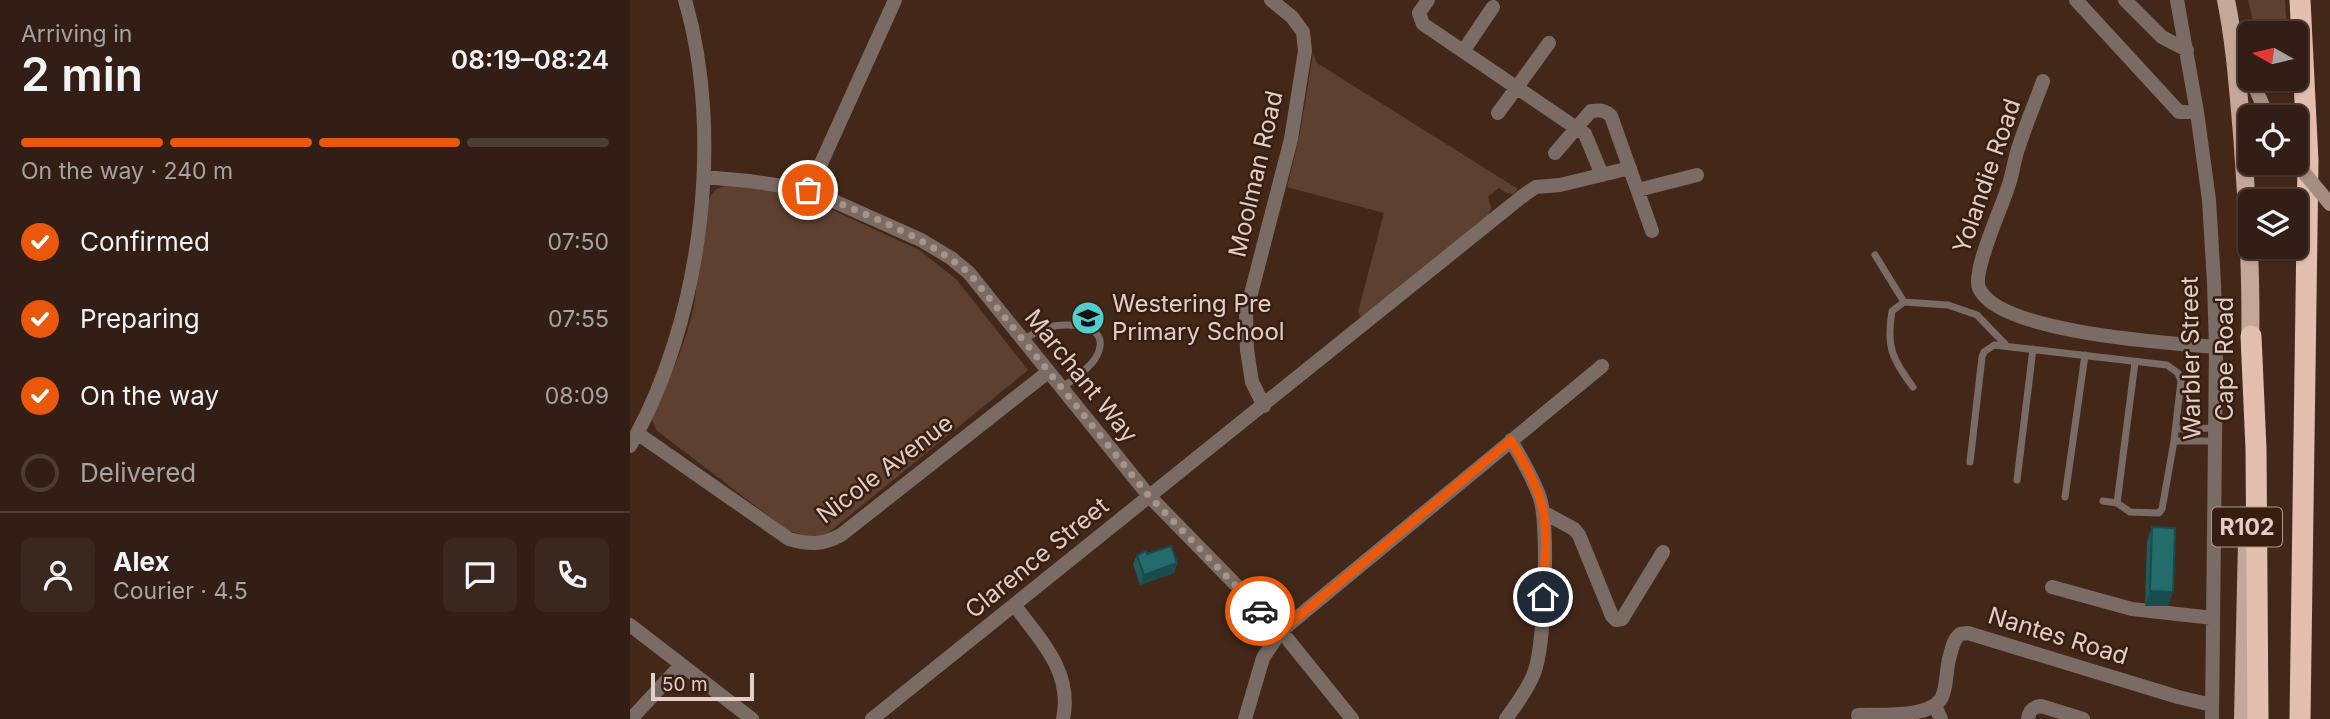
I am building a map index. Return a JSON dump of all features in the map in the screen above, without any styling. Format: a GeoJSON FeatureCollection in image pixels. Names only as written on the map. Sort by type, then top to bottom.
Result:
{"type":"FeatureCollection","features":[{"type":"Feature","properties":{"kind":"highway"},"geometry":{"type":"LineString","coordinates":[[2300,0],[2308,160],[2300,719]]}},
{"type":"Feature","properties":{"kind":"highway"},"geometry":{"type":"LineString","coordinates":[[2251,336],[2256,449],[2258,719]]}},
{"type":"Feature","properties":{"kind":"main road"},"geometry":{"type":"LineString","coordinates":[[2228,8],[2244,64],[2262,105]]}},
{"type":"Feature","properties":{"kind":"main road","name":"Cape Road"},"geometry":{"type":"LineString","coordinates":[[2228,8],[2244,167],[2251,336],[2244,719]]}},
{"type":"Feature","properties":{"kind":"main road"},"geometry":{"type":"LineString","coordinates":[[2306,175],[2330,204]]}},
{"type":"Feature","properties":{"kind":"street"},"geometry":{"type":"LineString","coordinates":[[634,440],[657,393],[678,336],[699,230],[704,177],[701,83],[685,0]]}},
{"type":"Feature","properties":{"kind":"street"},"geometry":{"type":"LineString","coordinates":[[808,190],[895,0]]}},
{"type":"Feature","properties":{"kind":"street","name":"Moolman Road"},"geometry":{"type":"LineString","coordinates":[[1264,406],[1252,382],[1247,350],[1246,313],[1291,139],[1304,66],[1303,32],[1292,17],[1272,0]]}},
{"type":"Feature","properties":{"kind":"street"},"geometry":{"type":"LineString","coordinates":[[1428,0],[1419,13],[1423,24],[1578,128],[1589,139],[1602,174],[1630,168]]}},
{"type":"Feature","properties":{"kind":"street"},"geometry":{"type":"LineString","coordinates":[[2076,0],[2179,112],[2197,112]]}},
{"type":"Feature","properties":{"kind":"street"},"geometry":{"type":"LineString","coordinates":[[2125,0],[2162,37],[2187,50]]}},
{"type":"Feature","properties":{"kind":"street","name":"Warbler Street"},"geometry":{"type":"LineString","coordinates":[[2177,0],[2209,200],[2216,347],[2212,712]]}},
{"type":"Feature","properties":{"kind":"street"},"geometry":{"type":"LineString","coordinates":[[1464,50],[1493,7]]}},
{"type":"Feature","properties":{"kind":"street"},"geometry":{"type":"LineString","coordinates":[[1498,113],[1549,43]]}},
{"type":"Feature","properties":{"kind":"street","name":"Yolandie Road"},"geometry":{"type":"LineString","coordinates":[[2043,81],[1981,262],[1977,279],[1980,290],[2006,312],[2027,320],[2093,333],[2216,347]]}},
{"type":"Feature","properties":{"kind":"street"},"geometry":{"type":"LineString","coordinates":[[1555,153],[1591,111],[1606,112],[1611,116],[1652,231]]}},
{"type":"Feature","properties":{"kind":"street","name":"Clarence Street"},"geometry":{"type":"LineString","coordinates":[[872,719],[1015,607],[1524,195],[1536,187],[1560,185],[1602,174]]}},
{"type":"Feature","properties":{"kind":"street"},"geometry":{"type":"LineString","coordinates":[[1638,190],[1697,175]]}},
{"type":"Feature","properties":{"kind":"street","name":"Marchant Way"},"geometry":{"type":"LineString","coordinates":[[704,177],[808,190],[921,240],[951,258],[969,273],[1149,496],[1281,631],[1352,719]]}},
{"type":"Feature","properties":{"kind":"street"},"geometry":{"type":"LineString","coordinates":[[1245,719],[1264,657],[1281,631],[1602,366]]}},
{"type":"Feature","properties":{"kind":"street","name":"Nicole Avenue"},"geometry":{"type":"LineString","coordinates":[[634,440],[789,540],[822,545],[841,536],[1048,372]]}},
{"type":"Feature","properties":{"kind":"street"},"geometry":{"type":"LineString","coordinates":[[1506,719],[1528,686],[1538,660],[1543,597],[1543,512],[1529,473],[1511,440]]}},
{"type":"Feature","properties":{"kind":"street"},"geometry":{"type":"LineString","coordinates":[[1543,512],[1574,529],[1616,620],[1622,619],[1663,552]]}},
{"type":"Feature","properties":{"kind":"street"},"geometry":{"type":"LineString","coordinates":[[2052,587],[2132,609],[2213,618]]}},
{"type":"Feature","properties":{"kind":"street"},"geometry":{"type":"LineString","coordinates":[[1015,607],[1060,671],[1066,691],[1063,719]]}},
{"type":"Feature","properties":{"kind":"street"},"geometry":{"type":"LineString","coordinates":[[630,625],[752,719]]}},
{"type":"Feature","properties":{"kind":"street","name":"Nantes Road"},"geometry":{"type":"LineString","coordinates":[[1858,715],[1927,710],[1938,712],[1954,642],[1960,634],[1968,633],[2212,712]]}},
{"type":"Feature","properties":{"kind":"street"},"geometry":{"type":"LineString","coordinates":[[631,719],[681,665]]}},
{"type":"Feature","properties":{"kind":"street"},"geometry":{"type":"LineString","coordinates":[[2028,719],[2030,710],[2041,706],[2082,719]]}},
{"type":"Feature","properties":{"kind":"lane"},"geometry":{"type":"LineString","coordinates":[[1875,255],[1904,302]]}},
{"type":"Feature","properties":{"kind":"lane"},"geometry":{"type":"LineString","coordinates":[[1913,387],[1898,368],[1890,351],[1892,311],[1904,302],[1948,304],[1977,315],[2005,344]]}},
{"type":"Feature","properties":{"kind":"lane"},"geometry":{"type":"LineString","coordinates":[[1023,340],[1046,328],[1059,325],[1086,327],[1095,332],[1099,344],[1095,358],[1083,372],[1061,388]]}},
{"type":"Feature","properties":{"kind":"lane"},"geometry":{"type":"LineString","coordinates":[[1969,462],[1984,352],[1994,345],[2005,344],[2167,365],[2178,373],[2181,381],[2176,429],[2162,509],[2159,513],[2130,512],[2118,503],[2104,501]]}},
{"type":"Feature","properties":{"kind":"lane"},"geometry":{"type":"LineString","coordinates":[[2018,480],[2033,349]]}},
{"type":"Feature","properties":{"kind":"lane"},"geometry":{"type":"LineString","coordinates":[[2065,497],[2085,355]]}},
{"type":"Feature","properties":{"kind":"lane"},"geometry":{"type":"LineString","coordinates":[[2118,503],[2134,362]]}},
{"type":"Feature","properties":{"kind":"lane"},"geometry":{"type":"LineString","coordinates":[[2176,429],[2215,435]]}},
{"type":"Feature","properties":{"kind":"lane"},"geometry":{"type":"LineString","coordinates":[[2174,441],[2215,435]]}},
{"type":"Feature","properties":{"kind":"shaded area"},"geometry":{"type":"Polygon","coordinates":[[[2248,0],[2285,0],[2286,21],[2253,21],[2248,0]]]}},
{"type":"Feature","properties":{"kind":"shaded area"},"geometry":{"type":"Polygon","coordinates":[[[1313,54],[1317,63],[1518,189],[1513,194],[1499,188],[1488,197],[1491,208],[1488,217],[1362,318],[1358,312],[1384,213],[1287,187],[1300,133],[1313,54]]]}},
{"type":"Feature","properties":{"kind":"shaded area"},"geometry":{"type":"Polygon","coordinates":[[[730,185],[798,194],[919,250],[956,279],[1028,370],[822,538],[809,538],[787,530],[656,430],[651,417],[676,363],[691,320],[708,204],[716,190],[730,185]]]}},
{"type":"Feature","properties":{"kind":"building"},"geometry":{"type":"Polygon","coordinates":[[[2152,527],[2175,528],[2173,592],[2150,591],[2152,527]]]}},
{"type":"Feature","properties":{"kind":"building"},"geometry":{"type":"Polygon","coordinates":[[[1171,546],[1177,563],[1144,575],[1137,555],[1171,546]]]}},
{"type":"Feature","properties":{"kind":"way so far"},"geometry":{"type":"LineString","coordinates":[[808,190],[921,240],[951,258],[969,273],[1149,496],[1260,611]]}},
{"type":"Feature","properties":{"kind":"place","name":"Westering Pre Primary School"},"geometry":{"type":"Point","coordinates":[1088,318]}},
{"type":"Feature","properties":{"kind":"route"},"geometry":{"type":"LineString","coordinates":[[1260,611],[1281,631],[1511,440],[1529,473],[1543,512],[1543,597]]}}]}
